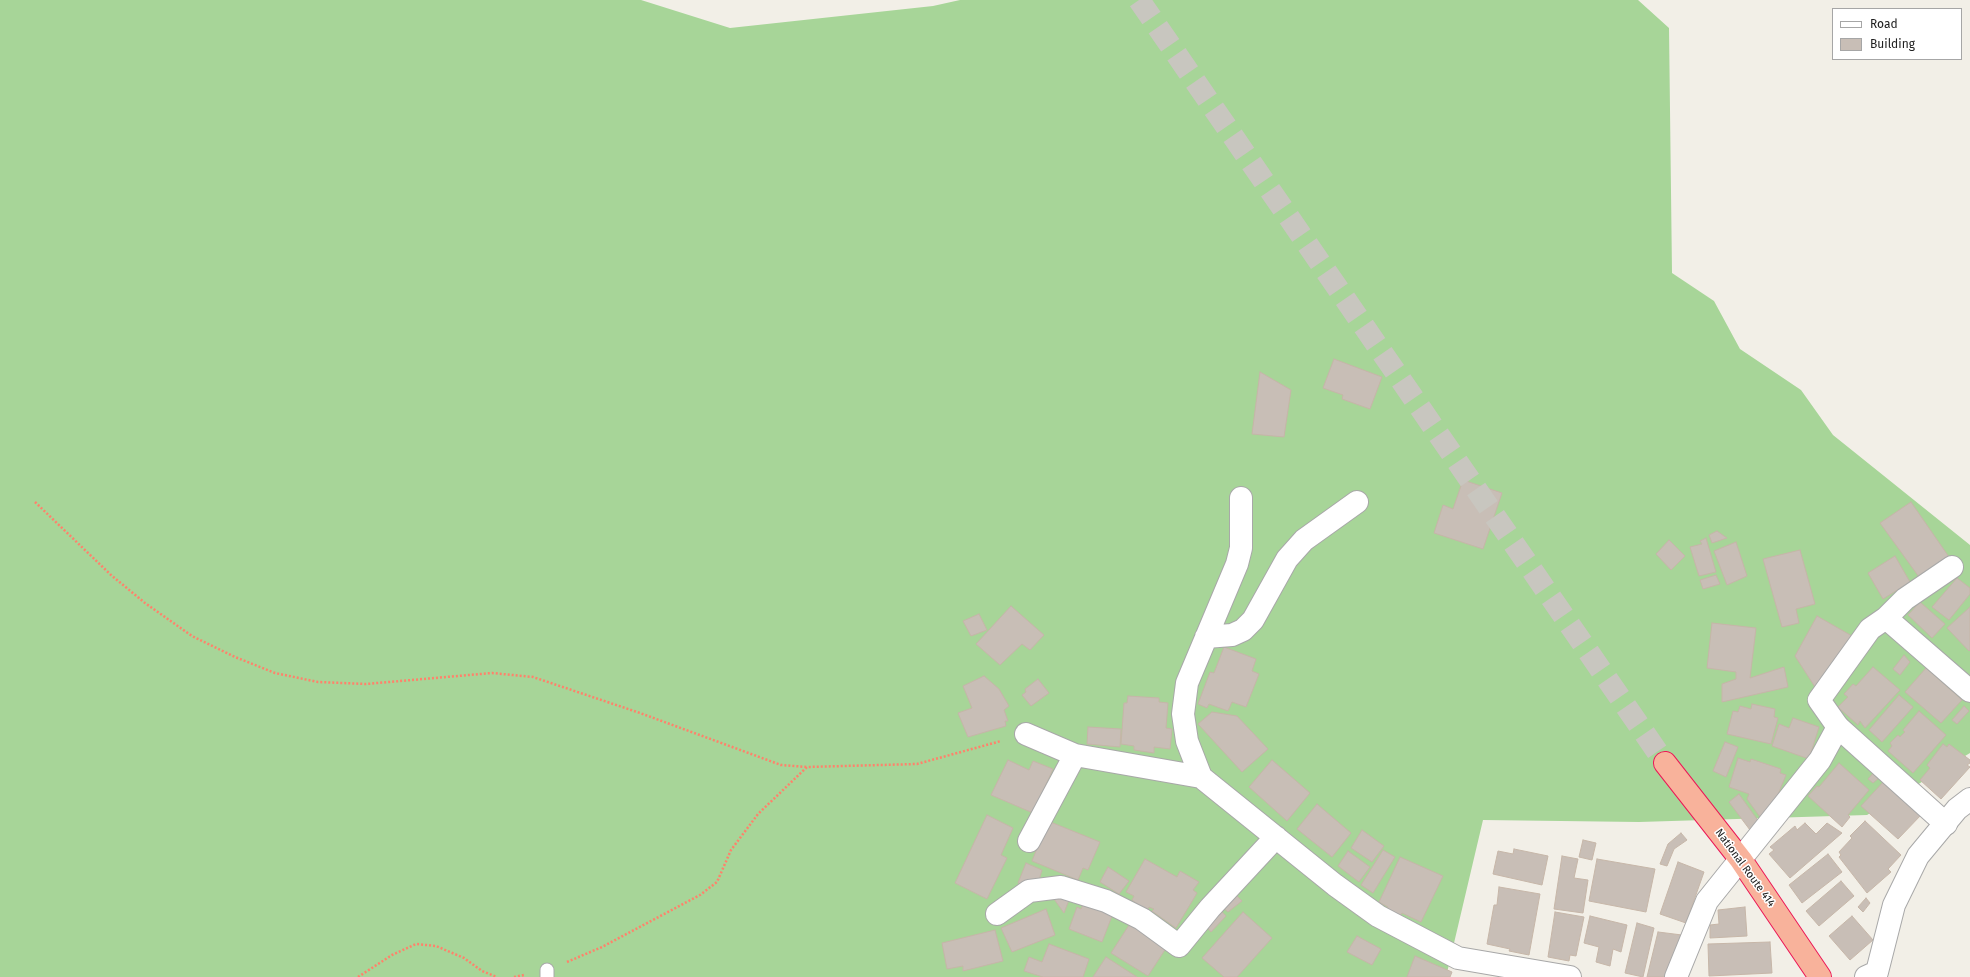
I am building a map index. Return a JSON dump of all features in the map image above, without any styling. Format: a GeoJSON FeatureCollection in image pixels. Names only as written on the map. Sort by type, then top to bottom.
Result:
{"type":"FeatureCollection","features":[{"type":"Feature","properties":{"kind":"highway","name":"National Route 414"},"geometry":{"type":"LineString","coordinates":[[1665,763],[1741,860],[1820,977]]}},
{"type":"Feature","properties":{"kind":"street"},"geometry":{"type":"LineString","coordinates":[[1201,777],[1187,741],[1183,714],[1187,683],[1237,564],[1241,548],[1241,498]]}},
{"type":"Feature","properties":{"kind":"street"},"geometry":{"type":"LineString","coordinates":[[1206,637],[1232,635],[1243,630],[1253,620],[1291,554],[1304,540],[1357,502]]}},
{"type":"Feature","properties":{"kind":"street"},"geometry":{"type":"LineString","coordinates":[[1946,824],[1838,727],[1819,700],[1870,629],[1886,618],[1905,599],[1952,567]]}},
{"type":"Feature","properties":{"kind":"street"},"geometry":{"type":"LineString","coordinates":[[1886,618],[1970,691]]}},
{"type":"Feature","properties":{"kind":"street"},"geometry":{"type":"LineString","coordinates":[[1676,977],[1707,901],[1820,760],[1838,727]]}},
{"type":"Feature","properties":{"kind":"street"},"geometry":{"type":"LineString","coordinates":[[1026,734],[1075,755],[1201,777],[1378,916],[1480,970],[1570,977]]}},
{"type":"Feature","properties":{"kind":"street"},"geometry":{"type":"LineString","coordinates":[[1029,841],[1075,755]]}},
{"type":"Feature","properties":{"kind":"street"},"geometry":{"type":"LineString","coordinates":[[1876,975],[1894,905],[1918,856],[1957,809],[1970,799]]}},
{"type":"Feature","properties":{"kind":"street"},"geometry":{"type":"LineString","coordinates":[[997,914],[1030,891],[1061,887],[1106,901],[1142,919],[1179,946],[1210,908],[1276,837]]}},
{"type":"Feature","properties":{"kind":"path"},"geometry":{"type":"LineString","coordinates":[[35,502],[111,575],[145,603],[192,636],[235,657],[275,673],[318,682],[366,684],[492,674],[533,677],[640,713],[781,765],[807,767],[917,764],[1026,734]]}},
{"type":"Feature","properties":{"kind":"path"},"geometry":{"type":"LineString","coordinates":[[514,977],[547,974],[602,947],[700,894],[717,882],[731,850],[758,814],[807,767]]}},
{"type":"Feature","properties":{"kind":"path"},"geometry":{"type":"LineString","coordinates":[[358,977],[392,955],[416,944],[436,946],[464,958],[482,971],[497,977]]}},
{"type":"Feature","properties":{"kind":"green space"},"geometry":{"type":"Polygon","coordinates":[[[0,0],[641,0],[730,28],[933,6],[960,0],[1638,0],[1669,28],[1672,273],[1714,301],[1740,349],[1801,390],[1833,435],[1970,545],[1970,753],[1867,815],[1639,822],[1483,820],[1446,977],[0,977],[0,0]]]}},
{"type":"Feature","properties":{"kind":"building"},"geometry":{"type":"Polygon","coordinates":[[[1334,359],[1382,377],[1370,409],[1342,399],[1343,395],[1323,388],[1334,359]]]}},
{"type":"Feature","properties":{"kind":"building"},"geometry":{"type":"Polygon","coordinates":[[[1260,372],[1291,390],[1284,437],[1252,434],[1260,372]]]}},
{"type":"Feature","properties":{"kind":"building"},"geometry":{"type":"Polygon","coordinates":[[[1463,480],[1502,493],[1483,549],[1434,533],[1443,505],[1453,509],[1463,480]]]}},
{"type":"Feature","properties":{"kind":"building"},"geometry":{"type":"Polygon","coordinates":[[[1911,502],[1949,557],[1919,577],[1880,523],[1911,502]]]}},
{"type":"Feature","properties":{"kind":"building"},"geometry":{"type":"Polygon","coordinates":[[[1717,531],[1727,538],[1712,543],[1709,535],[1717,531]]]}},
{"type":"Feature","properties":{"kind":"building"},"geometry":{"type":"Polygon","coordinates":[[[1706,538],[1716,572],[1699,576],[1690,547],[1702,544],[1700,541],[1706,538]]]}},
{"type":"Feature","properties":{"kind":"building"},"geometry":{"type":"Polygon","coordinates":[[[1669,540],[1685,556],[1671,570],[1656,554],[1669,540]]]}},
{"type":"Feature","properties":{"kind":"building"},"geometry":{"type":"Polygon","coordinates":[[[1736,542],[1747,576],[1727,585],[1714,551],[1736,542]]]}},
{"type":"Feature","properties":{"kind":"building"},"geometry":{"type":"Polygon","coordinates":[[[1800,550],[1815,604],[1796,609],[1799,623],[1782,627],[1763,559],[1800,550]]]}},
{"type":"Feature","properties":{"kind":"building"},"geometry":{"type":"Polygon","coordinates":[[[1895,556],[1910,582],[1883,599],[1868,573],[1895,556]]]}},
{"type":"Feature","properties":{"kind":"building"},"geometry":{"type":"Polygon","coordinates":[[[1716,575],[1720,584],[1703,589],[1700,580],[1716,575]]]}},
{"type":"Feature","properties":{"kind":"building"},"geometry":{"type":"Polygon","coordinates":[[[1957,578],[1970,588],[1970,594],[1949,620],[1932,607],[1957,578]]]}},
{"type":"Feature","properties":{"kind":"building"},"geometry":{"type":"Polygon","coordinates":[[[1920,602],[1945,624],[1932,638],[1908,615],[1920,602]]]}},
{"type":"Feature","properties":{"kind":"building"},"geometry":{"type":"Polygon","coordinates":[[[1011,606],[1044,635],[1030,650],[1022,644],[1000,665],[976,644],[1011,606]]]}},
{"type":"Feature","properties":{"kind":"building"},"geometry":{"type":"Polygon","coordinates":[[[1970,607],[1970,650],[1969,651],[1947,628],[1970,607]]]}},
{"type":"Feature","properties":{"kind":"building"},"geometry":{"type":"Polygon","coordinates":[[[979,614],[987,630],[971,636],[963,621],[979,614]]]}},
{"type":"Feature","properties":{"kind":"building"},"geometry":{"type":"Polygon","coordinates":[[[1817,616],[1852,636],[1815,687],[1795,656],[1817,616]]]}},
{"type":"Feature","properties":{"kind":"building"},"geometry":{"type":"Polygon","coordinates":[[[1712,623],[1756,628],[1750,678],[1784,667],[1788,687],[1722,702],[1722,684],[1736,679],[1736,672],[1707,668],[1712,623]]]}},
{"type":"Feature","properties":{"kind":"building"},"geometry":{"type":"Polygon","coordinates":[[[1224,647],[1256,659],[1252,671],[1259,674],[1246,707],[1232,702],[1228,711],[1209,704],[1207,708],[1198,704],[1210,672],[1214,673],[1224,647]]]}},
{"type":"Feature","properties":{"kind":"building"},"geometry":{"type":"Polygon","coordinates":[[[1904,655],[1910,662],[1900,675],[1893,669],[1904,655]]]}},
{"type":"Feature","properties":{"kind":"building"},"geometry":{"type":"Polygon","coordinates":[[[1873,667],[1900,690],[1865,728],[1860,721],[1858,725],[1838,707],[1848,697],[1844,694],[1853,684],[1856,686],[1873,667]]]}},
{"type":"Feature","properties":{"kind":"building"},"geometry":{"type":"Polygon","coordinates":[[[1926,668],[1962,700],[1941,723],[1905,692],[1926,668]]]}},
{"type":"Feature","properties":{"kind":"building"},"geometry":{"type":"Polygon","coordinates":[[[984,676],[999,689],[1009,706],[1004,710],[1008,721],[1005,721],[1006,726],[968,737],[958,713],[972,708],[963,686],[984,676]]]}},
{"type":"Feature","properties":{"kind":"building"},"geometry":{"type":"Polygon","coordinates":[[[1038,679],[1049,693],[1031,706],[1022,695],[1026,692],[1025,689],[1038,679]]]}},
{"type":"Feature","properties":{"kind":"building"},"geometry":{"type":"Polygon","coordinates":[[[1899,695],[1913,707],[1882,742],[1869,730],[1899,695]]]}},
{"type":"Feature","properties":{"kind":"building"},"geometry":{"type":"Polygon","coordinates":[[[1128,696],[1159,698],[1159,702],[1168,703],[1166,728],[1172,729],[1170,749],[1154,747],[1154,753],[1134,750],[1134,746],[1121,744],[1124,703],[1127,703],[1128,696]]]}},
{"type":"Feature","properties":{"kind":"building"},"geometry":{"type":"Polygon","coordinates":[[[1752,704],[1775,709],[1774,717],[1778,718],[1771,744],[1727,734],[1733,711],[1738,712],[1740,706],[1751,709],[1752,704]]]}},
{"type":"Feature","properties":{"kind":"building"},"geometry":{"type":"Polygon","coordinates":[[[1964,706],[1969,711],[1957,724],[1952,720],[1964,706]]]}},
{"type":"Feature","properties":{"kind":"building"},"geometry":{"type":"Polygon","coordinates":[[[1919,711],[1946,735],[1913,773],[1888,751],[1892,746],[1890,743],[1898,735],[1900,737],[1905,732],[1903,730],[1919,711]]]}},
{"type":"Feature","properties":{"kind":"building"},"geometry":{"type":"Polygon","coordinates":[[[1212,712],[1237,716],[1268,749],[1242,772],[1198,724],[1212,712]]]}},
{"type":"Feature","properties":{"kind":"building"},"geometry":{"type":"Polygon","coordinates":[[[1793,718],[1819,727],[1809,759],[1772,746],[1779,724],[1789,728],[1793,718]]]}},
{"type":"Feature","properties":{"kind":"building"},"geometry":{"type":"Polygon","coordinates":[[[1088,727],[1121,729],[1120,747],[1087,744],[1088,727]]]}},
{"type":"Feature","properties":{"kind":"building"},"geometry":{"type":"Polygon","coordinates":[[[1725,742],[1738,747],[1726,777],[1713,771],[1725,742]]]}},
{"type":"Feature","properties":{"kind":"building"},"geometry":{"type":"Polygon","coordinates":[[[1943,744],[1947,747],[1949,744],[1970,760],[1970,763],[1967,765],[1970,767],[1941,799],[1920,780],[1930,768],[1927,765],[1943,744]]]}},
{"type":"Feature","properties":{"kind":"building"},"geometry":{"type":"Polygon","coordinates":[[[1738,758],[1750,762],[1751,759],[1781,769],[1780,773],[1786,775],[1774,804],[1760,817],[1747,799],[1749,794],[1729,787],[1738,758]]]}},
{"type":"Feature","properties":{"kind":"building"},"geometry":{"type":"Polygon","coordinates":[[[1008,760],[1029,770],[1033,761],[1053,769],[1033,813],[991,795],[1008,760]]]}},
{"type":"Feature","properties":{"kind":"building"},"geometry":{"type":"Polygon","coordinates":[[[1272,760],[1310,793],[1287,821],[1249,787],[1272,760]]]}},
{"type":"Feature","properties":{"kind":"building"},"geometry":{"type":"Polygon","coordinates":[[[1839,763],[1869,790],[1848,815],[1850,817],[1842,827],[1808,796],[1817,786],[1819,787],[1839,763]]]}},
{"type":"Feature","properties":{"kind":"building"},"geometry":{"type":"Polygon","coordinates":[[[1875,771],[1880,777],[1873,783],[1868,779],[1875,771]]]}},
{"type":"Feature","properties":{"kind":"building"},"geometry":{"type":"Polygon","coordinates":[[[1885,780],[1922,814],[1898,839],[1861,806],[1885,780]]]}},
{"type":"Feature","properties":{"kind":"building"},"geometry":{"type":"Polygon","coordinates":[[[1739,794],[1759,822],[1750,830],[1729,802],[1739,794]]]}},
{"type":"Feature","properties":{"kind":"building"},"geometry":{"type":"Polygon","coordinates":[[[1317,804],[1351,833],[1332,857],[1297,829],[1317,804]]]}},
{"type":"Feature","properties":{"kind":"building"},"geometry":{"type":"Polygon","coordinates":[[[987,815],[1013,828],[1001,855],[1007,858],[987,899],[955,883],[987,815]]]}},
{"type":"Feature","properties":{"kind":"building"},"geometry":{"type":"Polygon","coordinates":[[[1048,821],[1100,842],[1088,870],[1083,868],[1078,880],[1032,861],[1048,821]]]}},
{"type":"Feature","properties":{"kind":"building"},"geometry":{"type":"Polygon","coordinates":[[[1865,821],[1901,855],[1888,869],[1891,872],[1867,893],[1839,857],[1841,855],[1839,852],[1852,838],[1850,836],[1865,821]]]}},
{"type":"Feature","properties":{"kind":"building"},"geometry":{"type":"Polygon","coordinates":[[[1805,823],[1816,834],[1827,823],[1842,833],[1790,878],[1769,854],[1774,850],[1770,847],[1795,826],[1797,830],[1805,823]]]}},
{"type":"Feature","properties":{"kind":"building"},"geometry":{"type":"Polygon","coordinates":[[[1362,830],[1384,846],[1372,862],[1351,848],[1362,830]]]}},
{"type":"Feature","properties":{"kind":"building"},"geometry":{"type":"Polygon","coordinates":[[[1681,833],[1687,840],[1674,849],[1667,866],[1660,864],[1668,844],[1681,833]]]}},
{"type":"Feature","properties":{"kind":"building"},"geometry":{"type":"Polygon","coordinates":[[[1583,840],[1596,843],[1592,860],[1579,857],[1583,840]]]}},
{"type":"Feature","properties":{"kind":"building"},"geometry":{"type":"Polygon","coordinates":[[[1514,849],[1548,856],[1542,885],[1493,874],[1498,851],[1513,854],[1514,849]]]}},
{"type":"Feature","properties":{"kind":"building"},"geometry":{"type":"Polygon","coordinates":[[[1383,850],[1395,857],[1373,893],[1361,885],[1383,850]]]}},
{"type":"Feature","properties":{"kind":"building"},"geometry":{"type":"Polygon","coordinates":[[[1348,851],[1370,867],[1359,882],[1338,866],[1348,851]]]}},
{"type":"Feature","properties":{"kind":"building"},"geometry":{"type":"Polygon","coordinates":[[[1828,854],[1842,872],[1802,903],[1789,885],[1828,854]]]}},
{"type":"Feature","properties":{"kind":"building"},"geometry":{"type":"Polygon","coordinates":[[[1562,856],[1578,859],[1574,878],[1588,880],[1583,913],[1554,909],[1562,856]]]}},
{"type":"Feature","properties":{"kind":"building"},"geometry":{"type":"Polygon","coordinates":[[[1400,857],[1443,876],[1421,922],[1402,913],[1400,916],[1387,910],[1388,907],[1379,902],[1400,857]]]}},
{"type":"Feature","properties":{"kind":"building"},"geometry":{"type":"Polygon","coordinates":[[[1145,859],[1177,877],[1180,871],[1199,882],[1193,890],[1197,893],[1176,928],[1152,911],[1154,909],[1149,907],[1147,911],[1132,900],[1134,896],[1126,892],[1145,859]]]}},
{"type":"Feature","properties":{"kind":"building"},"geometry":{"type":"Polygon","coordinates":[[[1597,859],[1655,869],[1646,912],[1589,901],[1597,859]]]}},
{"type":"Feature","properties":{"kind":"building"},"geometry":{"type":"Polygon","coordinates":[[[1678,862],[1704,872],[1686,923],[1660,914],[1678,862]]]}},
{"type":"Feature","properties":{"kind":"building"},"geometry":{"type":"Polygon","coordinates":[[[1026,863],[1042,870],[1039,880],[1025,886],[1018,883],[1026,863]]]}},
{"type":"Feature","properties":{"kind":"building"},"geometry":{"type":"Polygon","coordinates":[[[1108,867],[1129,881],[1119,894],[1100,882],[1108,867]]]}},
{"type":"Feature","properties":{"kind":"building"},"geometry":{"type":"Polygon","coordinates":[[[1841,881],[1854,896],[1819,926],[1806,911],[1841,881]]]}},
{"type":"Feature","properties":{"kind":"building"},"geometry":{"type":"Polygon","coordinates":[[[1499,887],[1540,894],[1529,955],[1487,944],[1494,905],[1497,905],[1499,887]]]}},
{"type":"Feature","properties":{"kind":"building"},"geometry":{"type":"Polygon","coordinates":[[[1235,894],[1242,901],[1228,912],[1222,907],[1235,894]]]}},
{"type":"Feature","properties":{"kind":"building"},"geometry":{"type":"Polygon","coordinates":[[[1055,895],[1069,900],[1064,913],[1054,899],[1055,895]]]}},
{"type":"Feature","properties":{"kind":"building"},"geometry":{"type":"Polygon","coordinates":[[[1866,898],[1870,903],[1863,912],[1858,907],[1866,898]]]}},
{"type":"Feature","properties":{"kind":"building"},"geometry":{"type":"Polygon","coordinates":[[[1084,902],[1112,916],[1102,942],[1069,929],[1077,907],[1081,909],[1084,902]]]}},
{"type":"Feature","properties":{"kind":"building"},"geometry":{"type":"Polygon","coordinates":[[[1745,907],[1747,936],[1710,938],[1710,925],[1719,924],[1718,910],[1745,907]]]}},
{"type":"Feature","properties":{"kind":"building"},"geometry":{"type":"Polygon","coordinates":[[[1046,909],[1055,935],[1012,952],[1001,928],[1046,909]]]}},
{"type":"Feature","properties":{"kind":"building"},"geometry":{"type":"Polygon","coordinates":[[[1220,910],[1226,916],[1211,932],[1205,925],[1220,910]]]}},
{"type":"Feature","properties":{"kind":"building"},"geometry":{"type":"Polygon","coordinates":[[[1243,912],[1272,938],[1237,977],[1224,977],[1202,958],[1243,912]]]}},
{"type":"Feature","properties":{"kind":"building"},"geometry":{"type":"Polygon","coordinates":[[[1555,912],[1584,917],[1576,956],[1570,955],[1569,961],[1548,957],[1555,912]]]}},
{"type":"Feature","properties":{"kind":"building"},"geometry":{"type":"Polygon","coordinates":[[[1590,916],[1627,925],[1621,952],[1613,949],[1610,966],[1596,962],[1599,947],[1584,943],[1590,916]]]}},
{"type":"Feature","properties":{"kind":"building"},"geometry":{"type":"Polygon","coordinates":[[[1852,916],[1873,940],[1850,960],[1829,936],[1852,916]]]}},
{"type":"Feature","properties":{"kind":"building"},"geometry":{"type":"Polygon","coordinates":[[[1131,922],[1168,945],[1148,976],[1111,953],[1131,922]]]}},
{"type":"Feature","properties":{"kind":"building"},"geometry":{"type":"Polygon","coordinates":[[[1637,923],[1654,928],[1643,977],[1625,973],[1637,923]]]}},
{"type":"Feature","properties":{"kind":"building"},"geometry":{"type":"Polygon","coordinates":[[[995,930],[1003,961],[963,971],[963,966],[947,969],[942,943],[995,930]]]}},
{"type":"Feature","properties":{"kind":"building"},"geometry":{"type":"Polygon","coordinates":[[[1658,932],[1682,935],[1669,977],[1647,977],[1658,932]]]}},
{"type":"Feature","properties":{"kind":"building"},"geometry":{"type":"Polygon","coordinates":[[[1357,936],[1381,949],[1372,965],[1347,952],[1357,936]]]}},
{"type":"Feature","properties":{"kind":"building"},"geometry":{"type":"Polygon","coordinates":[[[1770,942],[1772,973],[1709,976],[1708,944],[1770,942]]]}},
{"type":"Feature","properties":{"kind":"building"},"geometry":{"type":"Polygon","coordinates":[[[1049,944],[1089,959],[1083,977],[1043,977],[1024,971],[1029,957],[1042,962],[1049,944]]]}},
{"type":"Feature","properties":{"kind":"building"},"geometry":{"type":"Polygon","coordinates":[[[1415,956],[1452,972],[1450,977],[1407,977],[1415,956]]]}},
{"type":"Feature","properties":{"kind":"building"},"geometry":{"type":"Polygon","coordinates":[[[1106,957],[1137,977],[1093,977],[1106,957]]]}},
{"type":"Feature","properties":{"kind":"tunnel"},"geometry":{"type":"LineString","coordinates":[[1139,0],[1665,763]]}}]}
